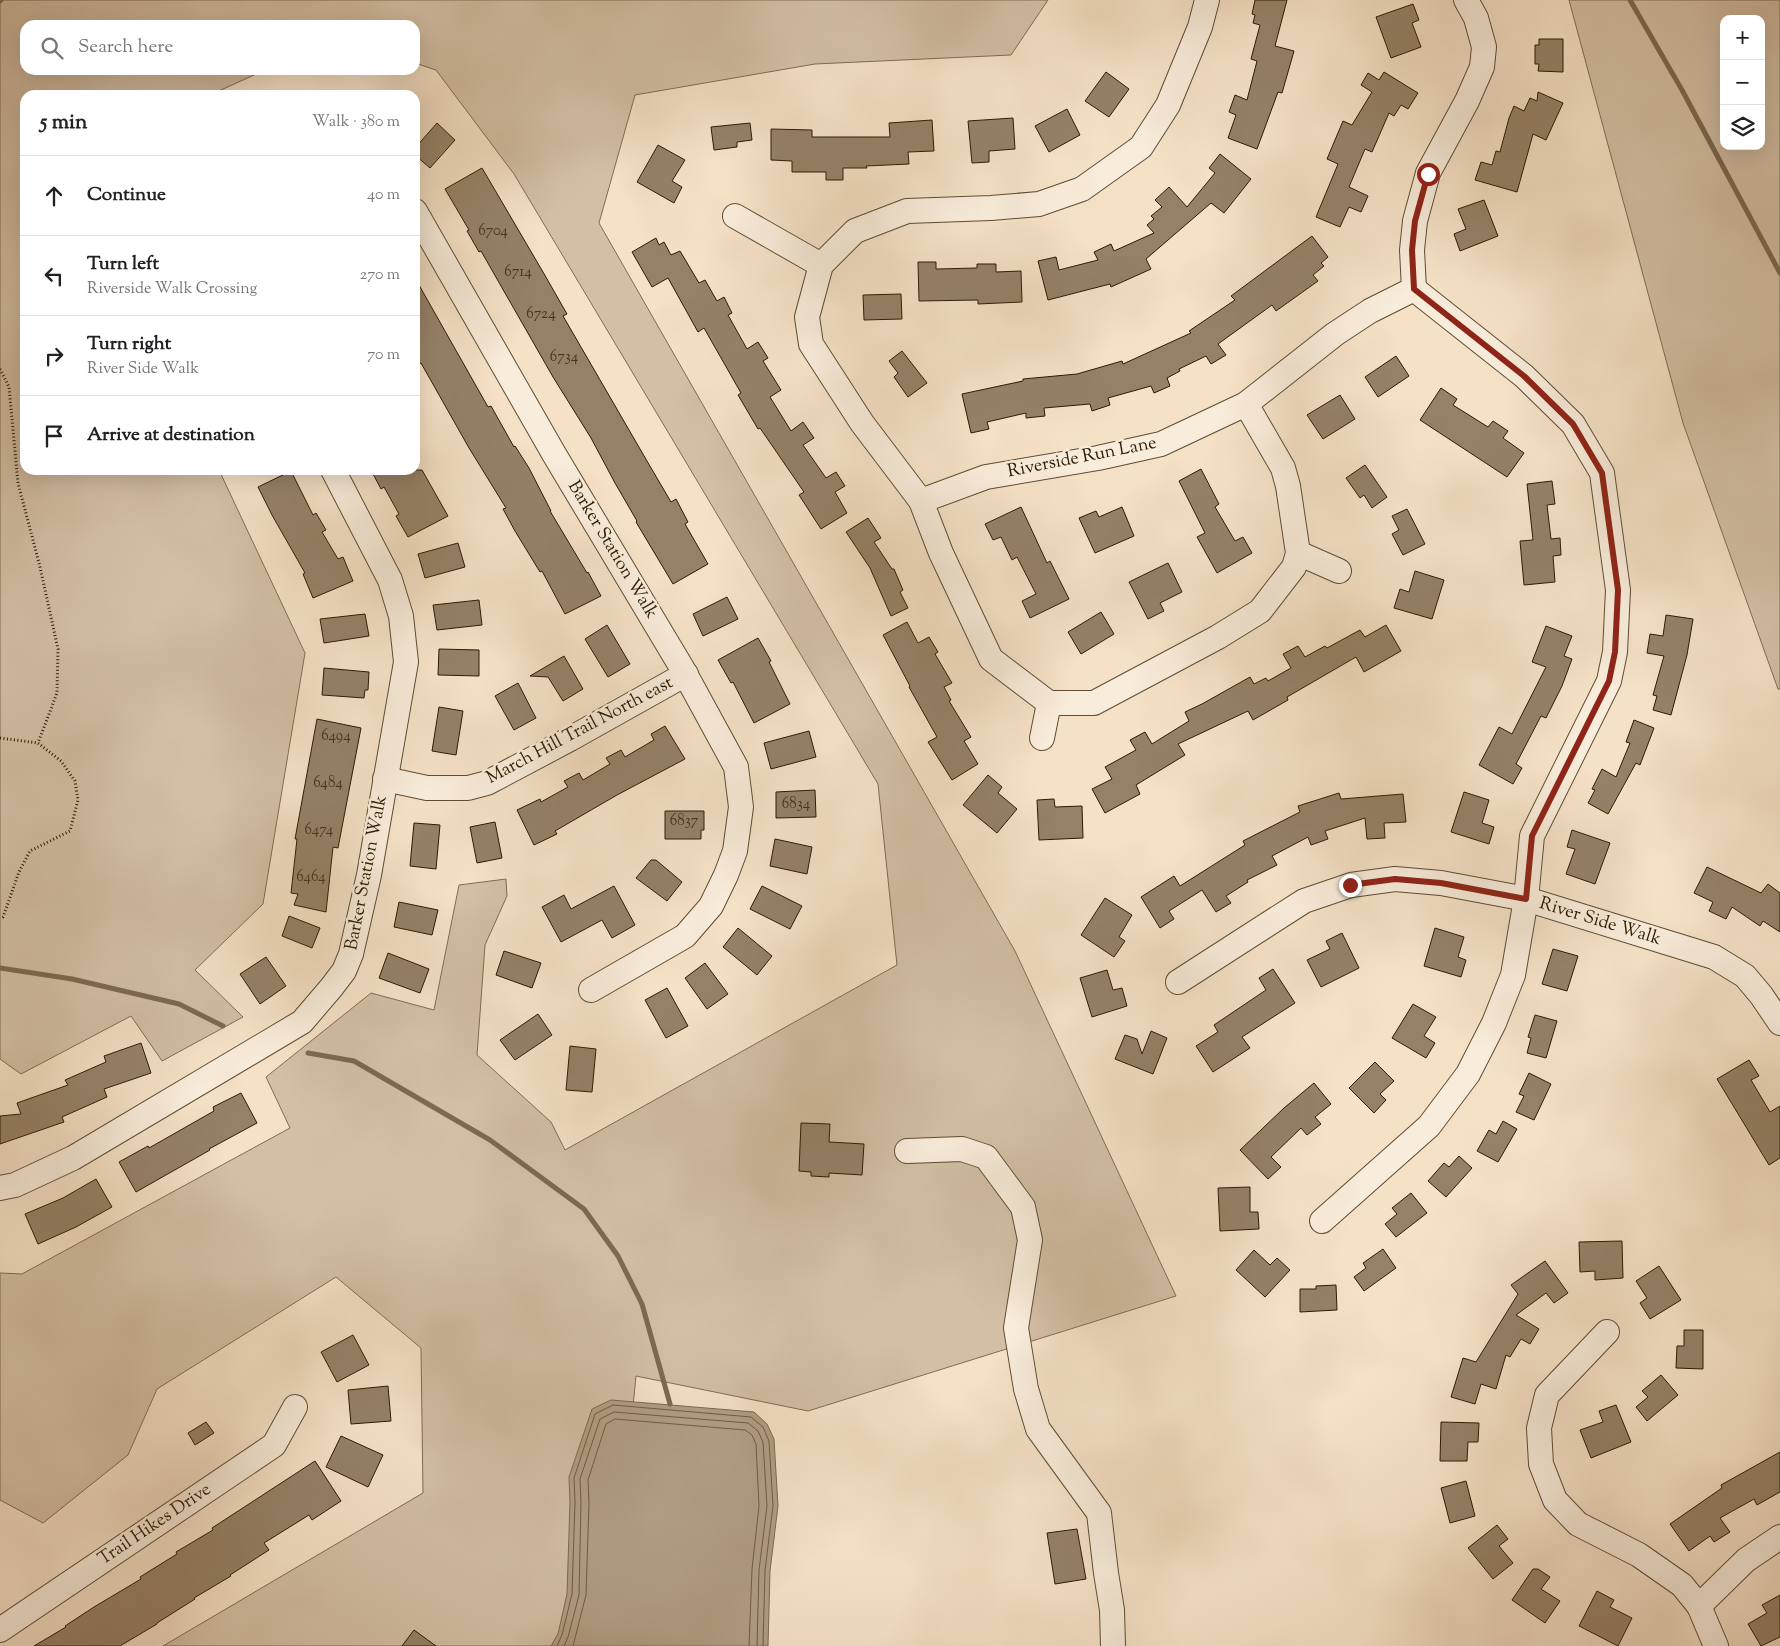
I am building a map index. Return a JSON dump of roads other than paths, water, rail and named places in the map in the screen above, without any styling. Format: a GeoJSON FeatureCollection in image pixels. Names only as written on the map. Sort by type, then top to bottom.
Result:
{"type":"FeatureCollection","features":[{"type":"Feature","properties":{"kind":"street"},"geometry":{"type":"LineString","coordinates":[[1208,0],[1200,27],[1168,105],[1141,147],[1082,189],[1039,204],[907,211],[855,231],[821,265],[807,317],[811,344],[862,423],[921,501],[941,552],[991,659],[1049,703],[1094,703],[1218,637],[1260,610],[1294,567],[1298,553],[1288,486],[1283,468],[1246,404]]}},
{"type":"Feature","properties":{"kind":"street"},"geometry":{"type":"LineString","coordinates":[[1322,1221],[1429,1126],[1468,1074],[1494,1023],[1512,975],[1526,899],[1532,836],[1609,681],[1615,652],[1618,590],[1602,473],[1573,424],[1524,376],[1414,289],[1412,250],[1415,221],[1428,174],[1467,101],[1482,67],[1484,48],[1476,18],[1466,0]]}},
{"type":"Feature","properties":{"kind":"street"},"geometry":{"type":"LineString","coordinates":[[735,216],[821,265]]}},
{"type":"Feature","properties":{"kind":"street","name":"Barker Station Walk"},"geometry":{"type":"LineString","coordinates":[[420,220],[554,454],[686,674],[736,768],[741,807],[735,850],[726,875],[711,906],[685,936],[591,990]]}},
{"type":"Feature","properties":{"kind":"street","name":"Riverside Run Lane"},"geometry":{"type":"LineString","coordinates":[[921,501],[986,477],[1098,458],[1161,444],[1246,404],[1335,334],[1370,311],[1414,289]]}},
{"type":"Feature","properties":{"kind":"street","name":"Barker Station Walk"},"geometry":{"type":"LineString","coordinates":[[0,1188],[15,1185],[73,1158],[302,1022],[344,971],[352,954],[369,875],[406,662],[401,616],[390,580],[336,475]]}},
{"type":"Feature","properties":{"kind":"street"},"geometry":{"type":"LineString","coordinates":[[1298,553],[1339,571]]}},
{"type":"Feature","properties":{"kind":"street","name":"March Hill Trail North east"},"geometry":{"type":"LineString","coordinates":[[386,779],[427,788],[468,788],[487,783],[570,740],[686,674]]}},
{"type":"Feature","properties":{"kind":"street"},"geometry":{"type":"LineString","coordinates":[[1042,738],[1049,703]]}},
{"type":"Feature","properties":{"kind":"street","name":"River Side Walk"},"geometry":{"type":"LineString","coordinates":[[1178,982],[1304,901],[1350,885],[1395,879],[1441,883],[1526,899],[1714,957],[1745,976],[1780,1023]]}},
{"type":"Feature","properties":{"kind":"street"},"geometry":{"type":"LineString","coordinates":[[907,1151],[962,1149],[986,1157],[1023,1208],[1030,1240],[1016,1328],[1026,1389],[1038,1428],[1099,1513],[1112,1610],[1113,1646]]}},
{"type":"Feature","properties":{"kind":"street"},"geometry":{"type":"LineString","coordinates":[[1607,1332],[1547,1395],[1539,1428],[1541,1464],[1556,1500],[1578,1524],[1639,1555],[1682,1584],[1699,1606],[1716,1646]]}},
{"type":"Feature","properties":{"kind":"street","name":"Trail Hikes Drive"},"geometry":{"type":"LineString","coordinates":[[0,1630],[274,1445],[296,1407]]}},
{"type":"Feature","properties":{"kind":"street"},"geometry":{"type":"LineString","coordinates":[[1699,1606],[1746,1560],[1780,1537]]}},
{"type":"Feature","properties":{"kind":"water"},"geometry":{"type":"Polygon","coordinates":[[[611,1400],[754,1412],[767,1424],[774,1439],[778,1506],[770,1571],[768,1646],[551,1646],[558,1634],[567,1594],[569,1477],[592,1409],[611,1400]]]}},
{"type":"Feature","properties":{"kind":"waterway"},"geometry":{"type":"LineString","coordinates":[[1630,0],[1682,90],[1780,273]]}},
{"type":"Feature","properties":{"kind":"waterway"},"geometry":{"type":"LineString","coordinates":[[0,968],[72,979],[179,1004],[223,1026]]}},
{"type":"Feature","properties":{"kind":"waterway"},"geometry":{"type":"LineString","coordinates":[[308,1053],[354,1061],[490,1140],[584,1209],[618,1256],[642,1304],[670,1404]]}}]}
